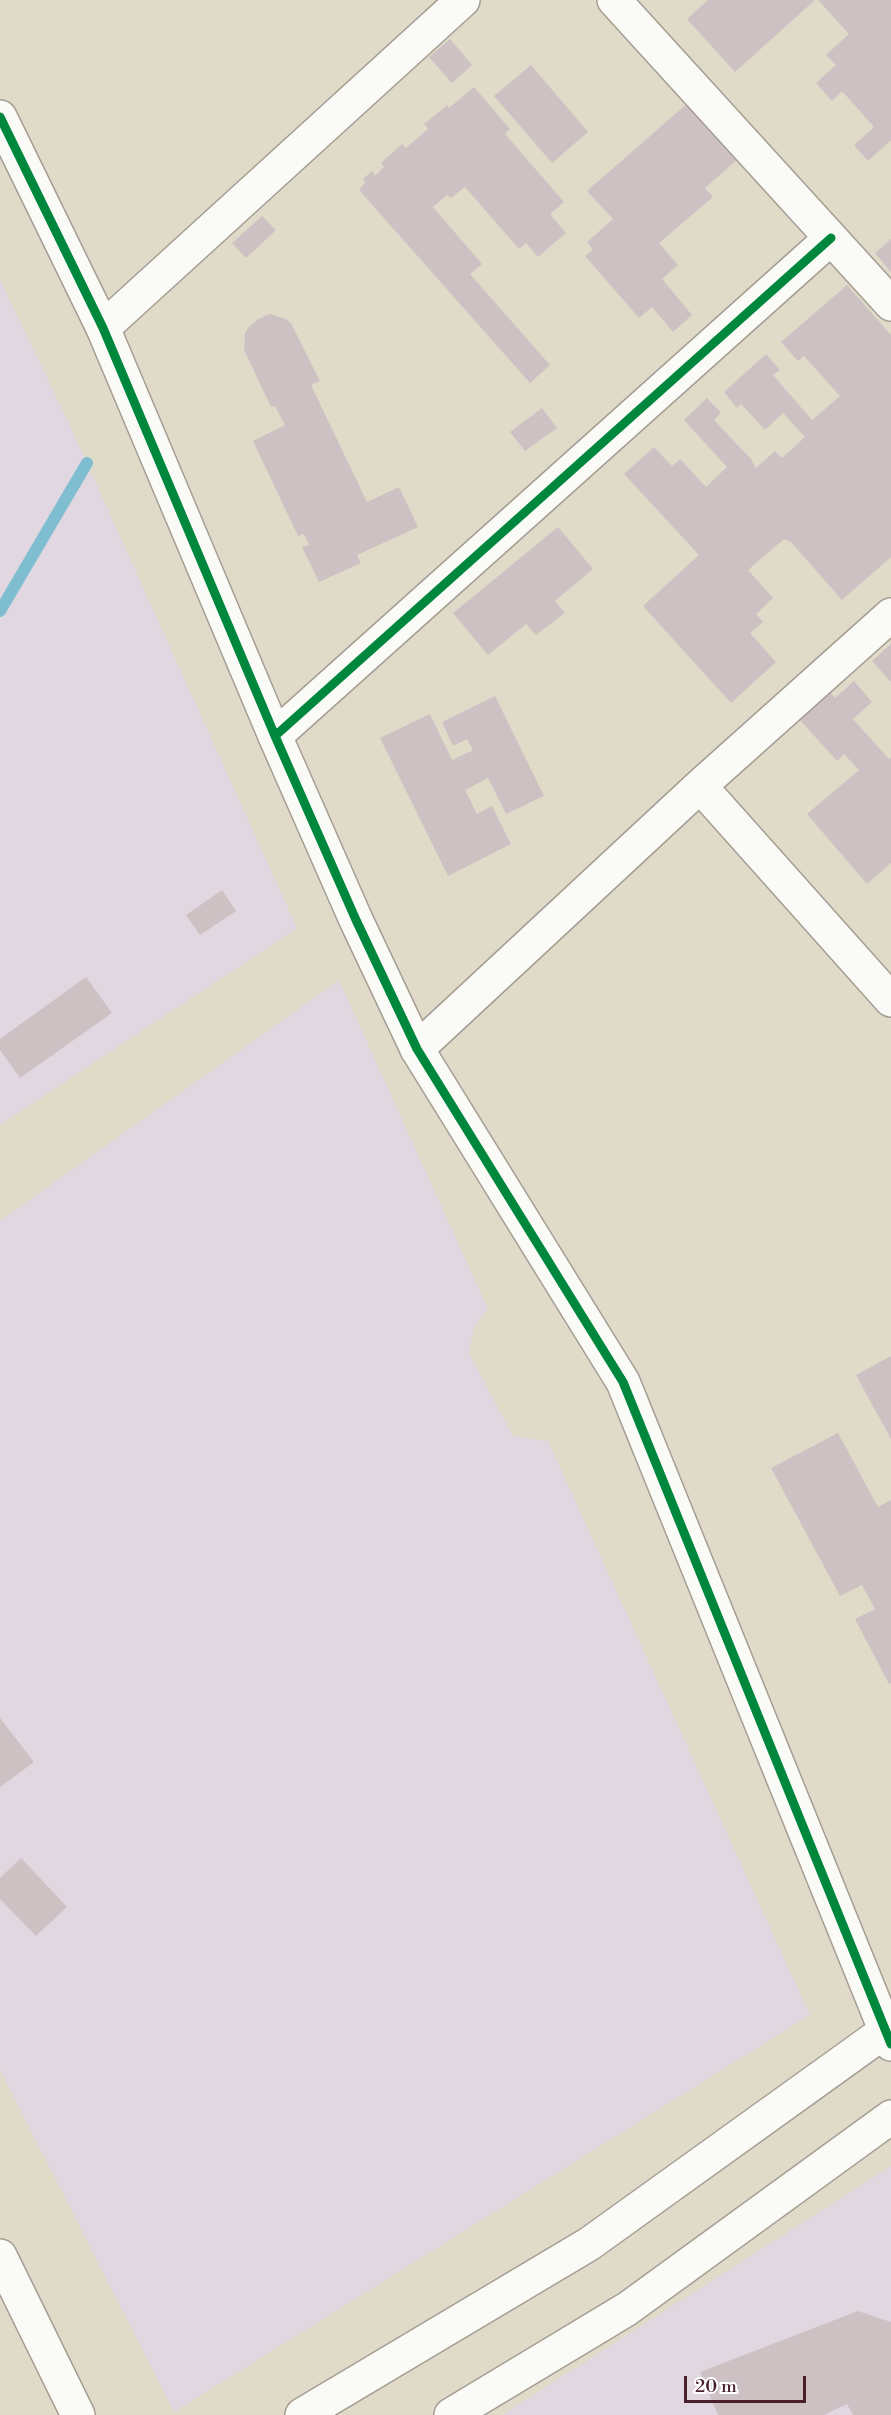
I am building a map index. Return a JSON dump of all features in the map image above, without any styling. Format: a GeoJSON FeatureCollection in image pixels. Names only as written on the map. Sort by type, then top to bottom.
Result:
{"type":"FeatureCollection","features":[{"type":"Feature","properties":{"kind":"street"},"geometry":{"type":"LineString","coordinates":[[103,328],[463,0]]}},
{"type":"Feature","properties":{"kind":"street"},"geometry":{"type":"LineString","coordinates":[[614,0],[891,304]]}},
{"type":"Feature","properties":{"kind":"street"},"geometry":{"type":"LineString","coordinates":[[0,117],[103,328],[275,736],[356,920],[417,1049],[623,1382],[889,2034],[590,2244],[302,2415]]}},
{"type":"Feature","properties":{"kind":"street"},"geometry":{"type":"LineString","coordinates":[[275,736],[831,238]]}},
{"type":"Feature","properties":{"kind":"street"},"geometry":{"type":"LineString","coordinates":[[417,1049],[700,786],[891,615]]}},
{"type":"Feature","properties":{"kind":"street"},"geometry":{"type":"LineString","coordinates":[[700,786],[891,1000]]}},
{"type":"Feature","properties":{"kind":"street"},"geometry":{"type":"LineString","coordinates":[[451,2415],[627,2309],[891,2117]]}},
{"type":"Feature","properties":{"kind":"street"},"geometry":{"type":"LineString","coordinates":[[0,2256],[78,2415]]}},
{"type":"Feature","properties":{"kind":"shaded area"},"geometry":{"type":"Polygon","coordinates":[[[0,280],[67,419],[297,928],[0,1125],[0,280]]]}},
{"type":"Feature","properties":{"kind":"shaded area"},"geometry":{"type":"Polygon","coordinates":[[[339,980],[488,1309],[474,1327],[469,1353],[513,1436],[548,1441],[810,2015],[174,2412],[0,2070],[0,1221],[339,980]]]}},
{"type":"Feature","properties":{"kind":"shaded area"},"geometry":{"type":"Polygon","coordinates":[[[891,2166],[891,2415],[502,2415],[891,2166]]]}},
{"type":"Feature","properties":{"kind":"building"},"geometry":{"type":"Polygon","coordinates":[[[708,0],[815,0],[735,72],[687,19],[708,0]]]}},
{"type":"Feature","properties":{"kind":"building"},"geometry":{"type":"Polygon","coordinates":[[[818,0],[891,0],[891,140],[868,161],[854,145],[874,127],[842,91],[832,101],[816,83],[836,65],[826,55],[849,34],[818,0]]]}},
{"type":"Feature","properties":{"kind":"building"},"geometry":{"type":"Polygon","coordinates":[[[450,39],[472,65],[452,83],[429,57],[450,39]]]}},
{"type":"Feature","properties":{"kind":"building"},"geometry":{"type":"Polygon","coordinates":[[[531,65],[588,132],[552,163],[494,96],[531,65]]]}},
{"type":"Feature","properties":{"kind":"building"},"geometry":{"type":"Polygon","coordinates":[[[474,87],[510,129],[505,134],[564,202],[550,214],[566,233],[538,257],[526,243],[519,249],[465,187],[451,198],[447,195],[433,207],[482,264],[470,274],[550,365],[530,383],[359,190],[365,183],[363,179],[372,171],[375,176],[384,167],[381,163],[402,144],[406,148],[428,129],[424,124],[447,105],[449,108],[474,87]]]}},
{"type":"Feature","properties":{"kind":"building"},"geometry":{"type":"Polygon","coordinates":[[[690,101],[739,158],[705,188],[713,197],[659,243],[678,265],[662,279],[692,315],[673,332],[652,307],[639,318],[585,256],[593,250],[587,242],[613,219],[587,191],[690,101]]]}},
{"type":"Feature","properties":{"kind":"building"},"geometry":{"type":"Polygon","coordinates":[[[262,216],[276,230],[246,258],[232,243],[262,216]]]}},
{"type":"Feature","properties":{"kind":"building"},"geometry":{"type":"Polygon","coordinates":[[[891,239],[891,272],[875,253],[891,239]]]}},
{"type":"Feature","properties":{"kind":"building"},"geometry":{"type":"Polygon","coordinates":[[[847,285],[891,335],[891,557],[842,600],[791,542],[784,539],[748,570],[773,598],[756,614],[763,622],[750,633],[776,662],[731,703],[643,606],[699,555],[624,474],[654,447],[672,466],[680,459],[706,487],[727,467],[684,420],[707,398],[721,413],[714,420],[751,459],[756,468],[775,451],[782,458],[805,437],[783,413],[765,430],[741,404],[737,408],[724,392],[766,354],[780,370],[773,375],[812,420],[840,396],[804,356],[798,361],[781,342],[847,285]]]}},
{"type":"Feature","properties":{"kind":"building"},"geometry":{"type":"Polygon","coordinates":[[[270,314],[291,323],[320,381],[311,385],[367,502],[399,487],[418,527],[357,555],[361,563],[319,582],[302,547],[309,545],[304,534],[298,536],[253,441],[285,425],[275,406],[271,407],[244,350],[245,333],[249,327],[258,319],[270,314]]]}},
{"type":"Feature","properties":{"kind":"building"},"geometry":{"type":"Polygon","coordinates":[[[542,408],[557,428],[525,451],[510,432],[542,408]]]}},
{"type":"Feature","properties":{"kind":"building"},"geometry":{"type":"Polygon","coordinates":[[[558,527],[593,569],[555,601],[565,613],[536,635],[526,624],[488,655],[453,613],[558,527]]]}},
{"type":"Feature","properties":{"kind":"building"},"geometry":{"type":"Polygon","coordinates":[[[891,644],[891,682],[872,661],[891,644]]]}},
{"type":"Feature","properties":{"kind":"building"},"geometry":{"type":"Polygon","coordinates":[[[854,681],[872,702],[853,719],[889,759],[891,757],[891,863],[867,884],[807,814],[859,770],[844,754],[837,761],[799,719],[830,692],[835,698],[854,681]]]}},
{"type":"Feature","properties":{"kind":"building"},"geometry":{"type":"Polygon","coordinates":[[[495,696],[544,796],[506,814],[488,778],[465,790],[477,814],[492,806],[511,844],[448,876],[380,738],[430,714],[452,760],[473,750],[467,739],[453,746],[442,722],[495,696]]]}},
{"type":"Feature","properties":{"kind":"building"},"geometry":{"type":"Polygon","coordinates":[[[222,890],[236,911],[200,935],[186,915],[222,890]]]}},
{"type":"Feature","properties":{"kind":"building"},"geometry":{"type":"Polygon","coordinates":[[[86,977],[112,1013],[20,1078],[0,1050],[0,1039],[86,977]]]}},
{"type":"Feature","properties":{"kind":"building"},"geometry":{"type":"Polygon","coordinates":[[[891,1356],[891,1439],[856,1375],[891,1356]]]}},
{"type":"Feature","properties":{"kind":"building"},"geometry":{"type":"Polygon","coordinates":[[[838,1433],[878,1507],[891,1500],[891,1683],[889,1684],[855,1619],[875,1609],[862,1585],[840,1596],[771,1468],[838,1433]]]}},
{"type":"Feature","properties":{"kind":"building"},"geometry":{"type":"Polygon","coordinates":[[[0,1718],[34,1762],[0,1787],[0,1718]]]}},
{"type":"Feature","properties":{"kind":"building"},"geometry":{"type":"Polygon","coordinates":[[[21,1858],[67,1907],[36,1936],[0,1899],[0,1878],[21,1858]]]}},
{"type":"Feature","properties":{"kind":"building"},"geometry":{"type":"Polygon","coordinates":[[[858,2311],[891,2322],[891,2415],[853,2415],[847,2404],[824,2415],[718,2415],[700,2372],[858,2311]]]}},
{"type":"Feature","properties":{"kind":"waterway"},"geometry":{"type":"LineString","coordinates":[[0,611],[87,463]]}},
{"type":"Feature","properties":{"kind":"cycle path"},"geometry":{"type":"LineString","coordinates":[[0,117],[103,328],[275,736],[356,920],[417,1049],[623,1382],[891,2044]]}},
{"type":"Feature","properties":{"kind":"cycle path"},"geometry":{"type":"LineString","coordinates":[[275,736],[831,238]]}}]}
